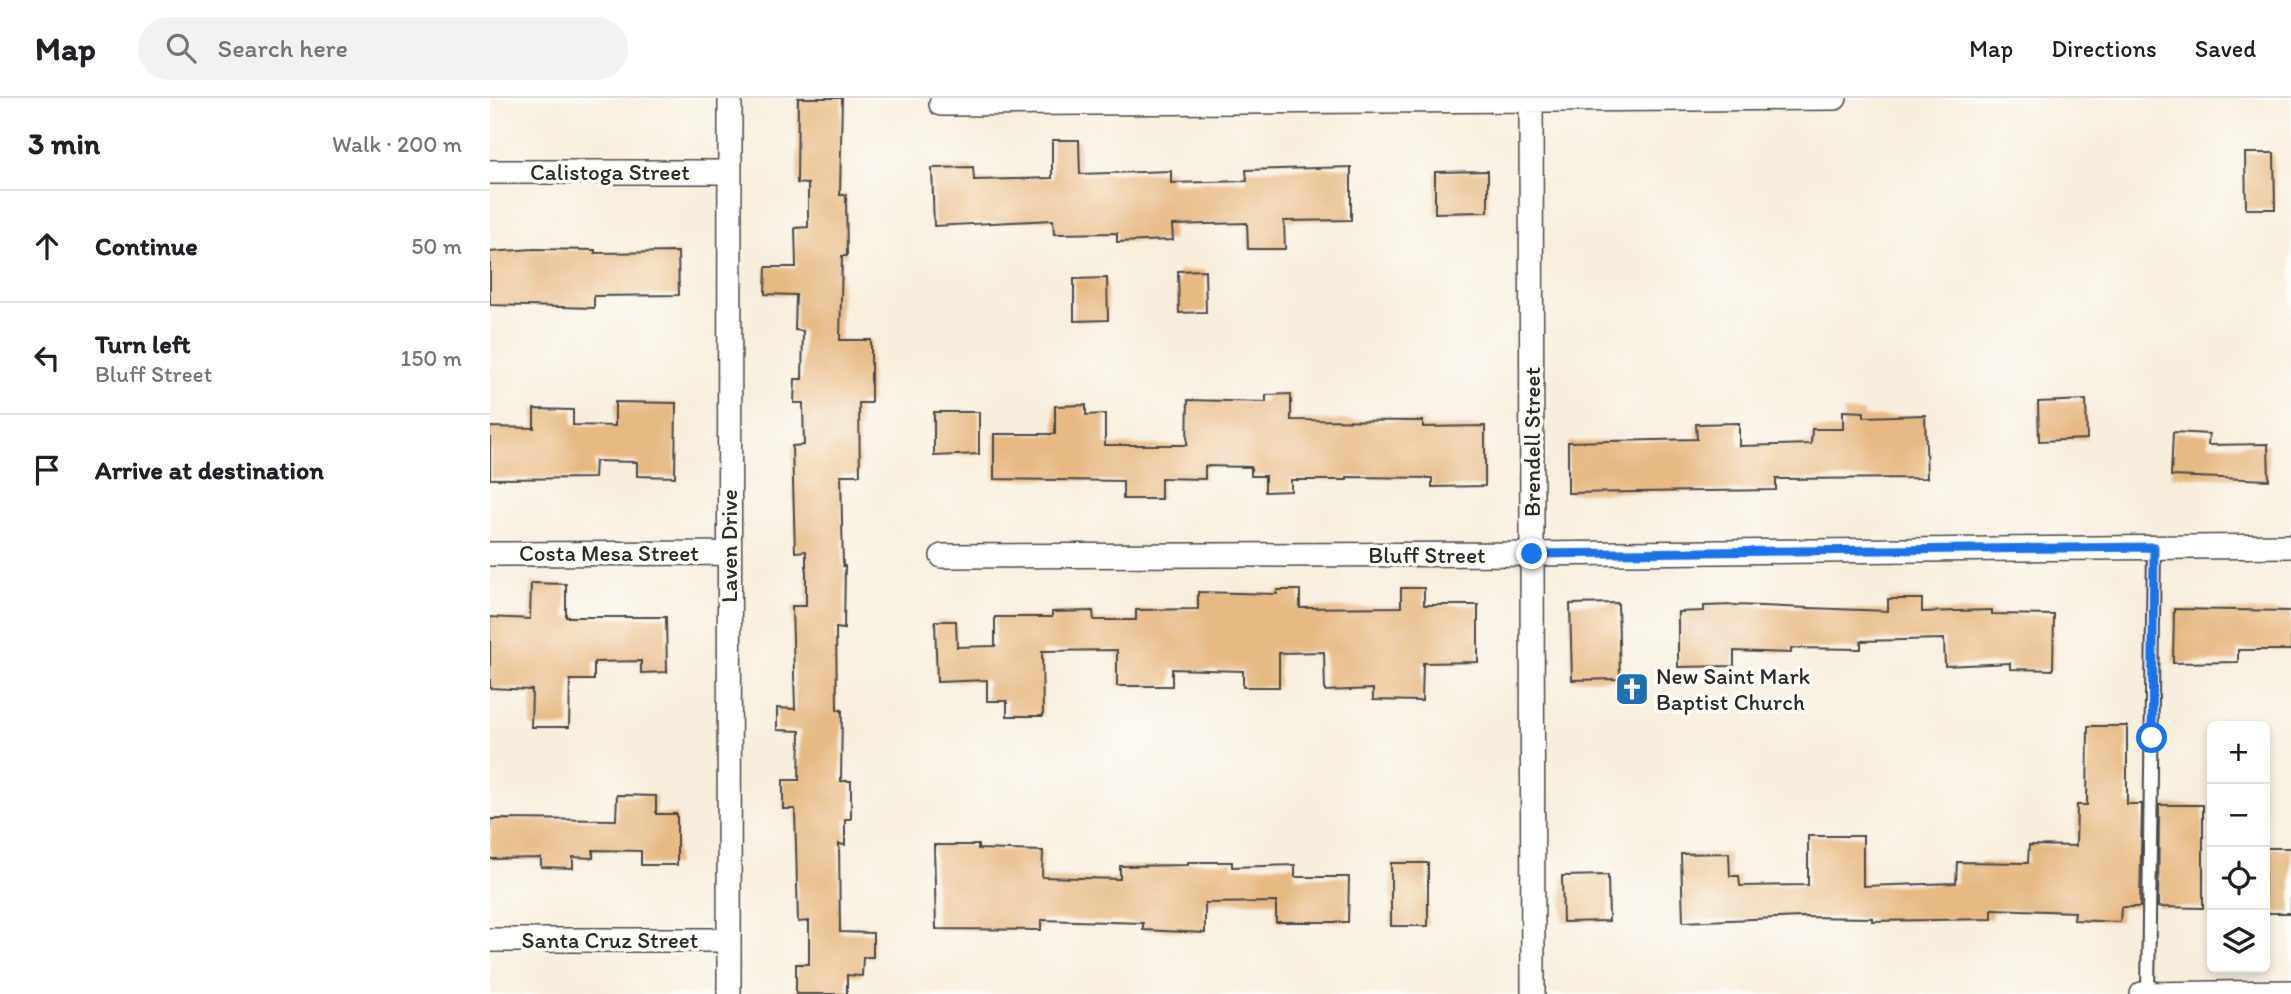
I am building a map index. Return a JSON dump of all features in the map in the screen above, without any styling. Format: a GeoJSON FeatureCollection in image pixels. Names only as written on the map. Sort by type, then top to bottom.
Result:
{"type":"FeatureCollection","features":[{"type":"Feature","properties":{"kind":"street","name":"Laven Drive"},"geometry":{"type":"LineString","coordinates":[[729,994],[730,98]]}},
{"type":"Feature","properties":{"kind":"street"},"geometry":{"type":"LineString","coordinates":[[941,104],[1009,101],[1835,98]]}},
{"type":"Feature","properties":{"kind":"street","name":"Brendell Street"},"geometry":{"type":"LineString","coordinates":[[1531,100],[1533,994]]}},
{"type":"Feature","properties":{"kind":"street","name":"Calistoga Street"},"geometry":{"type":"LineString","coordinates":[[490,172],[730,172]]}},
{"type":"Feature","properties":{"kind":"street","name":"Bluff Street"},"geometry":{"type":"LineString","coordinates":[[942,556],[1532,554],[2291,546]]}},
{"type":"Feature","properties":{"kind":"street","name":"Costa Mesa Street"},"geometry":{"type":"LineString","coordinates":[[490,554],[729,553]]}},
{"type":"Feature","properties":{"kind":"street","name":"Santa Cruz Street"},"geometry":{"type":"LineString","coordinates":[[490,940],[729,940]]}},
{"type":"Feature","properties":{"kind":"street"},"geometry":{"type":"LineString","coordinates":[[2142,994],[2291,992]]}},
{"type":"Feature","properties":{"kind":"lane"},"geometry":{"type":"LineString","coordinates":[[2148,994],[2154,547]]}},
{"type":"Feature","properties":{"kind":"building"},"geometry":{"type":"Polygon","coordinates":[[[798,98],[842,98],[840,195],[846,195],[847,256],[842,256],[840,340],[871,340],[871,403],[859,403],[860,475],[841,475],[845,566],[844,629],[836,628],[837,710],[842,710],[841,781],[851,781],[851,819],[845,819],[845,845],[839,844],[840,932],[873,933],[873,957],[863,957],[862,976],[847,975],[847,994],[796,994],[796,964],[809,964],[809,921],[798,922],[795,809],[783,809],[783,780],[799,780],[800,731],[777,730],[777,708],[795,709],[792,606],[806,606],[806,551],[795,552],[792,446],[804,445],[803,403],[794,403],[795,379],[802,379],[803,331],[795,330],[796,295],[765,294],[766,267],[796,267],[795,228],[808,227],[808,184],[797,183],[798,98]]]}},
{"type":"Feature","properties":{"kind":"building"},"geometry":{"type":"Polygon","coordinates":[[[1052,140],[1079,140],[1080,174],[1171,171],[1171,183],[1247,181],[1246,170],[1351,167],[1351,220],[1284,221],[1285,249],[1248,249],[1247,223],[1172,225],[1173,240],[1117,242],[1117,233],[1054,234],[1053,220],[934,226],[932,168],[973,167],[974,180],[1052,178],[1052,140]]]}},
{"type":"Feature","properties":{"kind":"building"},"geometry":{"type":"Polygon","coordinates":[[[2245,153],[2274,153],[2275,209],[2246,209],[2245,153]]]}},
{"type":"Feature","properties":{"kind":"building"},"geometry":{"type":"Polygon","coordinates":[[[1488,171],[1488,212],[1435,213],[1435,172],[1488,171]]]}},
{"type":"Feature","properties":{"kind":"building"},"geometry":{"type":"Polygon","coordinates":[[[534,249],[595,250],[595,253],[678,252],[679,295],[594,296],[594,308],[490,305],[490,252],[534,249]]]}},
{"type":"Feature","properties":{"kind":"building"},"geometry":{"type":"Polygon","coordinates":[[[1205,270],[1206,312],[1179,313],[1178,271],[1205,270]]]}},
{"type":"Feature","properties":{"kind":"building"},"geometry":{"type":"Polygon","coordinates":[[[1107,278],[1108,320],[1074,321],[1074,279],[1107,278]]]}},
{"type":"Feature","properties":{"kind":"building"},"geometry":{"type":"Polygon","coordinates":[[[1291,394],[1291,420],[1423,421],[1423,427],[1485,426],[1485,486],[1432,487],[1432,478],[1347,477],[1347,480],[1291,480],[1291,491],[1265,492],[1265,476],[1251,476],[1251,467],[1205,466],[1205,479],[1161,478],[1161,499],[1123,499],[1123,481],[994,479],[994,434],[1055,434],[1055,406],[1086,405],[1086,415],[1105,414],[1105,445],[1187,445],[1188,400],[1266,402],[1266,395],[1291,394]]]}},
{"type":"Feature","properties":{"kind":"building"},"geometry":{"type":"Polygon","coordinates":[[[2086,400],[2087,439],[2039,441],[2038,402],[2086,400]]]}},
{"type":"Feature","properties":{"kind":"building"},"geometry":{"type":"Polygon","coordinates":[[[615,402],[676,403],[675,477],[637,476],[637,462],[595,461],[594,478],[490,479],[490,427],[534,428],[534,409],[573,410],[573,425],[615,426],[615,402]]]}},
{"type":"Feature","properties":{"kind":"building"},"geometry":{"type":"Polygon","coordinates":[[[1843,411],[1864,412],[1864,417],[1925,415],[1927,478],[1776,479],[1776,490],[1568,493],[1568,442],[1697,439],[1696,424],[1739,423],[1739,446],[1811,444],[1812,429],[1843,429],[1843,411]]]}},
{"type":"Feature","properties":{"kind":"building"},"geometry":{"type":"Polygon","coordinates":[[[934,412],[979,412],[979,454],[934,456],[934,412]]]}},
{"type":"Feature","properties":{"kind":"building"},"geometry":{"type":"Polygon","coordinates":[[[2173,432],[2209,434],[2208,445],[2268,444],[2269,480],[2171,476],[2173,432]]]}},
{"type":"Feature","properties":{"kind":"building"},"geometry":{"type":"Polygon","coordinates":[[[531,583],[566,584],[566,617],[666,617],[667,672],[641,673],[641,661],[594,662],[594,680],[570,680],[569,727],[531,727],[532,690],[490,688],[490,617],[530,619],[531,583]]]}},
{"type":"Feature","properties":{"kind":"building"},"geometry":{"type":"Polygon","coordinates":[[[1401,588],[1424,588],[1424,605],[1478,605],[1478,662],[1423,663],[1422,701],[1373,700],[1373,689],[1325,691],[1324,652],[1279,653],[1279,687],[1243,687],[1243,671],[1172,669],[1172,686],[1117,686],[1117,650],[1042,651],[1043,716],[1007,716],[1007,701],[987,701],[987,680],[937,682],[935,621],[956,621],[957,647],[995,646],[995,617],[1052,617],[1052,612],[1093,611],[1094,620],[1136,620],[1136,610],[1198,609],[1198,592],[1277,594],[1277,590],[1300,590],[1300,608],[1401,607],[1401,588]]]}},
{"type":"Feature","properties":{"kind":"building"},"geometry":{"type":"Polygon","coordinates":[[[1888,599],[1922,599],[1922,612],[1992,610],[1992,614],[2054,615],[2053,670],[2010,669],[2010,663],[1945,666],[1944,639],[1861,641],[1861,649],[1791,648],[1791,653],[1734,651],[1734,666],[1678,667],[1678,612],[1704,611],[1704,606],[1734,605],[1888,611],[1888,599]]]}},
{"type":"Feature","properties":{"kind":"building"},"geometry":{"type":"Polygon","coordinates":[[[1618,603],[1620,679],[1572,680],[1570,604],[1618,603]]]}},
{"type":"Feature","properties":{"kind":"building"},"geometry":{"type":"Polygon","coordinates":[[[2174,609],[2291,611],[2291,650],[2238,650],[2238,662],[2173,663],[2174,609]]]}},
{"type":"Feature","properties":{"kind":"building"},"geometry":{"type":"Polygon","coordinates":[[[2088,726],[2127,726],[2127,804],[2142,804],[2140,907],[2121,907],[2120,922],[2074,920],[2075,912],[1992,909],[1992,919],[1872,921],[1872,918],[1801,917],[1683,922],[1681,854],[1729,853],[1730,876],[1739,876],[1740,886],[1808,885],[1808,836],[1863,836],[1863,886],[1956,883],[1957,862],[2028,863],[2029,845],[2076,846],[2077,805],[2087,805],[2088,726]]]}},
{"type":"Feature","properties":{"kind":"building"},"geometry":{"type":"Polygon","coordinates":[[[617,795],[656,796],[656,814],[677,814],[677,865],[641,865],[641,851],[593,850],[593,858],[573,857],[573,868],[541,867],[541,858],[490,859],[490,819],[616,820],[617,795]]]}},
{"type":"Feature","properties":{"kind":"building"},"geometry":{"type":"Polygon","coordinates":[[[2159,805],[2203,805],[2203,908],[2158,907],[2159,805]]]}},
{"type":"Feature","properties":{"kind":"building"},"geometry":{"type":"Polygon","coordinates":[[[934,845],[978,845],[978,849],[1043,851],[1042,877],[1120,879],[1120,866],[1188,865],[1188,862],[1232,862],[1232,867],[1295,865],[1295,877],[1349,877],[1348,922],[1276,922],[1276,902],[1205,903],[1205,933],[1143,930],[1143,923],[1041,920],[1041,930],[936,929],[934,845]]]}},
{"type":"Feature","properties":{"kind":"building"},"geometry":{"type":"Polygon","coordinates":[[[2270,848],[2291,848],[2291,913],[2270,913],[2270,848]]]}},
{"type":"Feature","properties":{"kind":"building"},"geometry":{"type":"Polygon","coordinates":[[[1391,863],[1428,863],[1428,926],[1391,926],[1391,863]]]}},
{"type":"Feature","properties":{"kind":"building"},"geometry":{"type":"Polygon","coordinates":[[[1608,875],[1609,921],[1563,922],[1562,876],[1608,875]]]}},
{"type":"Feature","properties":{"kind":"place","name":"New Saint Mark Baptist Church"},"geometry":{"type":"Point","coordinates":[1632,689]}},
{"type":"Feature","properties":{"kind":"route"},"geometry":{"type":"LineString","coordinates":[[1532,554],[2154,547],[2152,738]]}}]}
